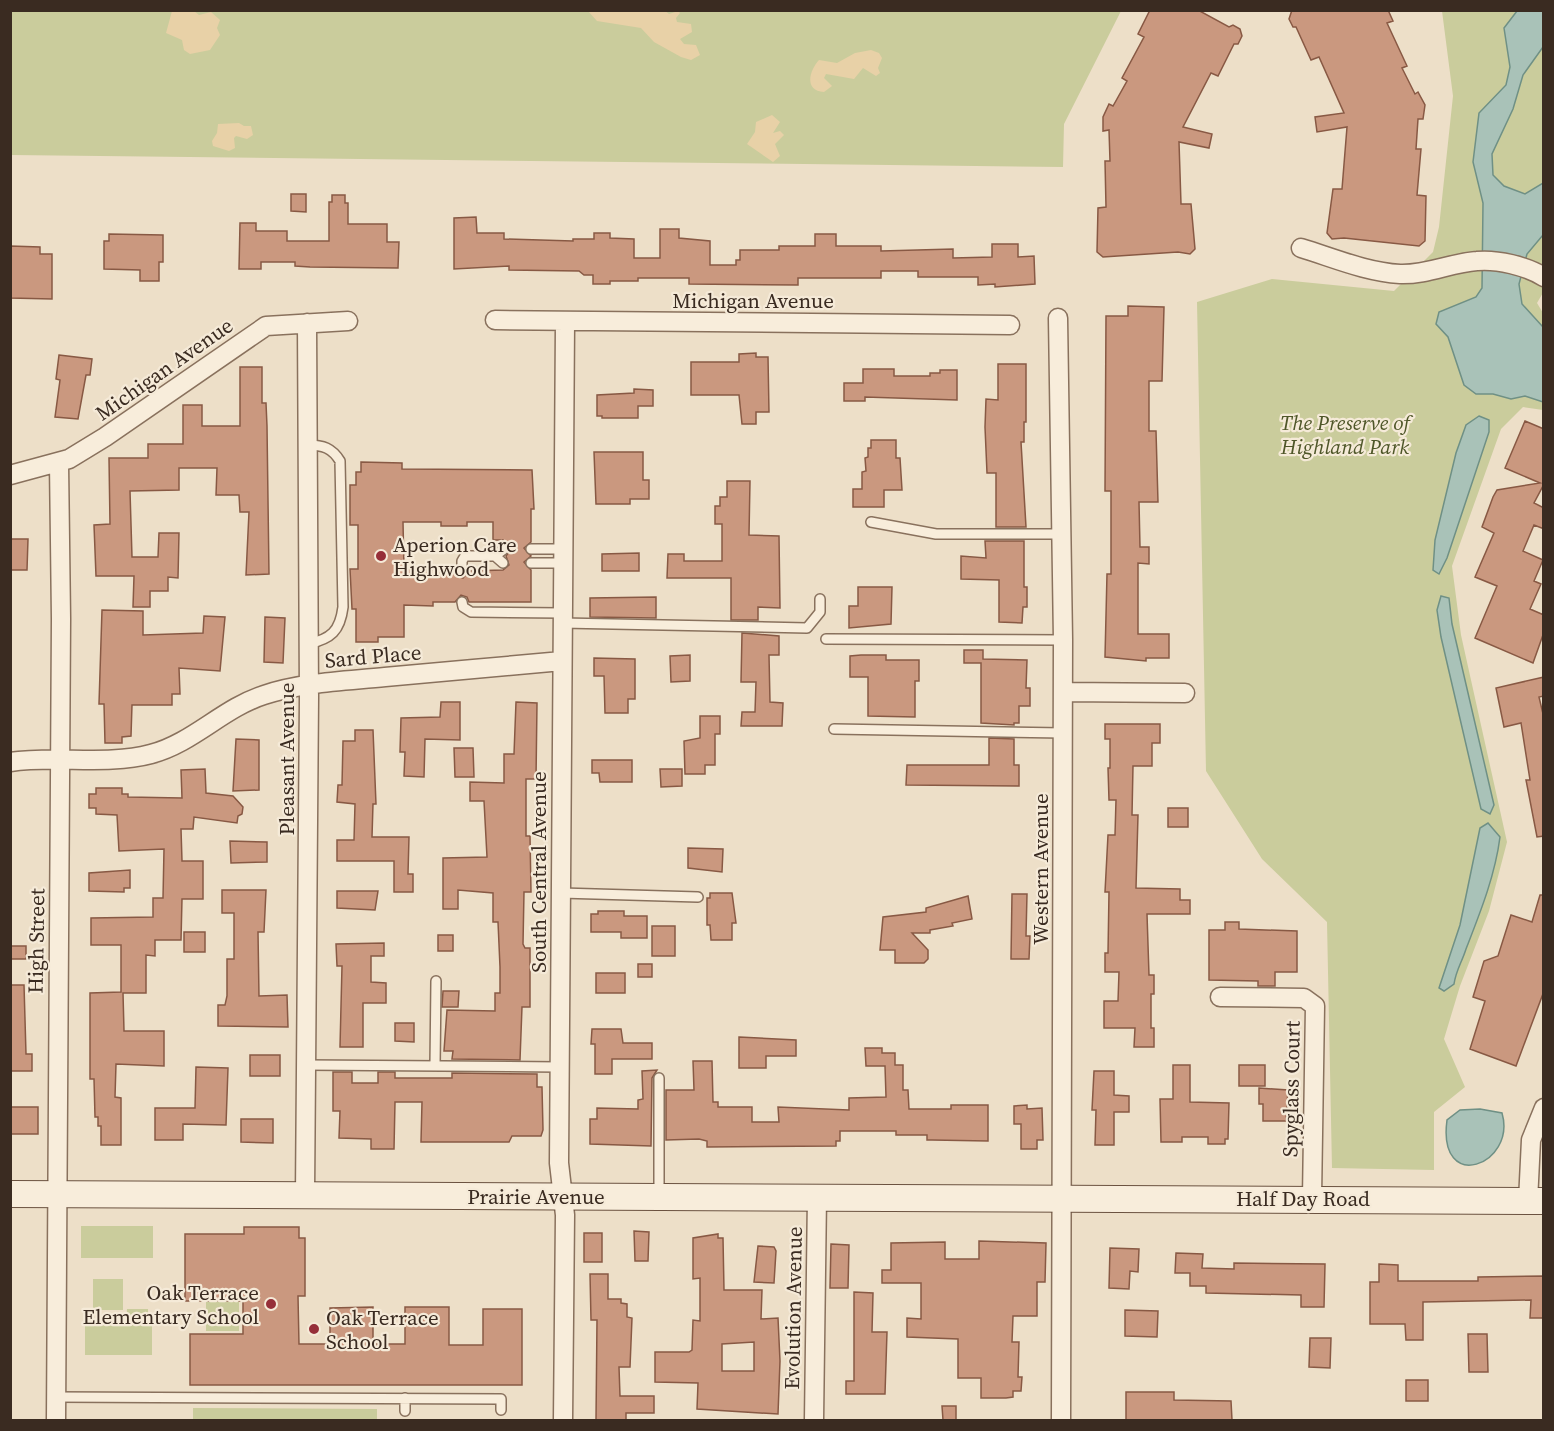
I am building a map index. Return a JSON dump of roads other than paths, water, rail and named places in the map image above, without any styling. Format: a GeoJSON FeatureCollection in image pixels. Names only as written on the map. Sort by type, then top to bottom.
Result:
{"type":"FeatureCollection","features":[{"type":"Feature","properties":{"kind":"main road","name":"Prairie Avenue"},"geometry":{"type":"LineString","coordinates":[[10,1194],[1062,1197]]}},
{"type":"Feature","properties":{"kind":"main road","name":"Half Day Road"},"geometry":{"type":"LineString","coordinates":[[1062,1197],[1536,1201]]}},
{"type":"Feature","properties":{"kind":"street"},"geometry":{"type":"LineString","coordinates":[[1301,248],[1371,271],[1401,274],[1427,272],[1478,261],[1536,273]]}},
{"type":"Feature","properties":{"kind":"street","name":"Western Avenue"},"geometry":{"type":"LineString","coordinates":[[1058,318],[1064,640],[1061,1420]]}},
{"type":"Feature","properties":{"kind":"street","name":"Michigan Avenue"},"geometry":{"type":"LineString","coordinates":[[495,320],[565,323],[1011,325]]}},
{"type":"Feature","properties":{"kind":"street","name":"Michigan Avenue"},"geometry":{"type":"LineString","coordinates":[[10,475],[59,463],[105,437],[266,326],[348,321]]}},
{"type":"Feature","properties":{"kind":"street","name":"Pleasant Avenue"},"geometry":{"type":"LineString","coordinates":[[305,1195],[309,685],[307,323]]}},
{"type":"Feature","properties":{"kind":"street","name":"South Central Avenue"},"geometry":{"type":"LineString","coordinates":[[563,1420],[564,1196],[559,1171],[565,323]]}},
{"type":"Feature","properties":{"kind":"street","name":"High Street"},"geometry":{"type":"LineString","coordinates":[[56,1420],[60,759],[59,463]]}},
{"type":"Feature","properties":{"kind":"street","name":"Sard Place"},"geometry":{"type":"LineString","coordinates":[[10,762],[119,759],[151,754],[180,743],[232,709],[263,695],[309,685],[562,661]]}},
{"type":"Feature","properties":{"kind":"street"},"geometry":{"type":"LineString","coordinates":[[1063,692],[1185,693]]}},
{"type":"Feature","properties":{"kind":"street","name":"Spyglass Court"},"geometry":{"type":"LineString","coordinates":[[1220,997],[1304,998],[1315,1006],[1312,1198]]}},
{"type":"Feature","properties":{"kind":"street"},"geometry":{"type":"LineString","coordinates":[[1536,1201],[1531,1140],[1544,1108]]}},
{"type":"Feature","properties":{"kind":"street","name":"Evolution Avenue"},"geometry":{"type":"LineString","coordinates":[[814,1420],[817,1196]]}},
{"type":"Feature","properties":{"kind":"lane"},"geometry":{"type":"LineString","coordinates":[[308,445],[325,447],[334,452],[340,461],[343,608],[341,623],[334,633],[325,640],[308,644]]}},
{"type":"Feature","properties":{"kind":"lane"},"geometry":{"type":"LineString","coordinates":[[872,522],[936,534],[1063,534]]}},
{"type":"Feature","properties":{"kind":"lane"},"geometry":{"type":"LineString","coordinates":[[531,549],[563,556]]}},
{"type":"Feature","properties":{"kind":"lane"},"geometry":{"type":"LineString","coordinates":[[462,571],[462,561],[465,556],[499,553],[503,563]]}},
{"type":"Feature","properties":{"kind":"lane"},"geometry":{"type":"LineString","coordinates":[[531,563],[563,556]]}},
{"type":"Feature","properties":{"kind":"lane"},"geometry":{"type":"LineString","coordinates":[[462,602],[464,607],[471,612],[807,628],[820,612],[820,599]]}},
{"type":"Feature","properties":{"kind":"lane"},"geometry":{"type":"LineString","coordinates":[[826,639],[1064,640]]}},
{"type":"Feature","properties":{"kind":"lane"},"geometry":{"type":"LineString","coordinates":[[834,729],[1063,733]]}},
{"type":"Feature","properties":{"kind":"lane"},"geometry":{"type":"LineString","coordinates":[[561,894],[698,897]]}},
{"type":"Feature","properties":{"kind":"lane"},"geometry":{"type":"LineString","coordinates":[[435,1066],[436,981]]}},
{"type":"Feature","properties":{"kind":"lane"},"geometry":{"type":"LineString","coordinates":[[306,1065],[560,1067]]}},
{"type":"Feature","properties":{"kind":"lane"},"geometry":{"type":"LineString","coordinates":[[659,1078],[659,1196]]}},
{"type":"Feature","properties":{"kind":"lane"},"geometry":{"type":"LineString","coordinates":[[56,1397],[501,1399],[501,1410]]}},
{"type":"Feature","properties":{"kind":"lane"},"geometry":{"type":"LineString","coordinates":[[405,1398],[405,1411]]}},
{"type":"Feature","properties":{"kind":"lane"},"geometry":{"type":"LineString","coordinates":[[456,1399],[456,1410]]}},
{"type":"Feature","properties":{"kind":"place","name":"Aperion Care Highwood"},"geometry":{"type":"Point","coordinates":[381,556]}},
{"type":"Feature","properties":{"kind":"place","name":"Oak Terrace Elementary School"},"geometry":{"type":"Point","coordinates":[271,1304]}},
{"type":"Feature","properties":{"kind":"place","name":"Oak Terrace School"},"geometry":{"type":"Point","coordinates":[314,1329]}},
{"type":"Feature","properties":{"kind":"park label","name":"The Preserve of Highland Park"},"geometry":{"type":"Point","coordinates":[1345,434]}}]}
